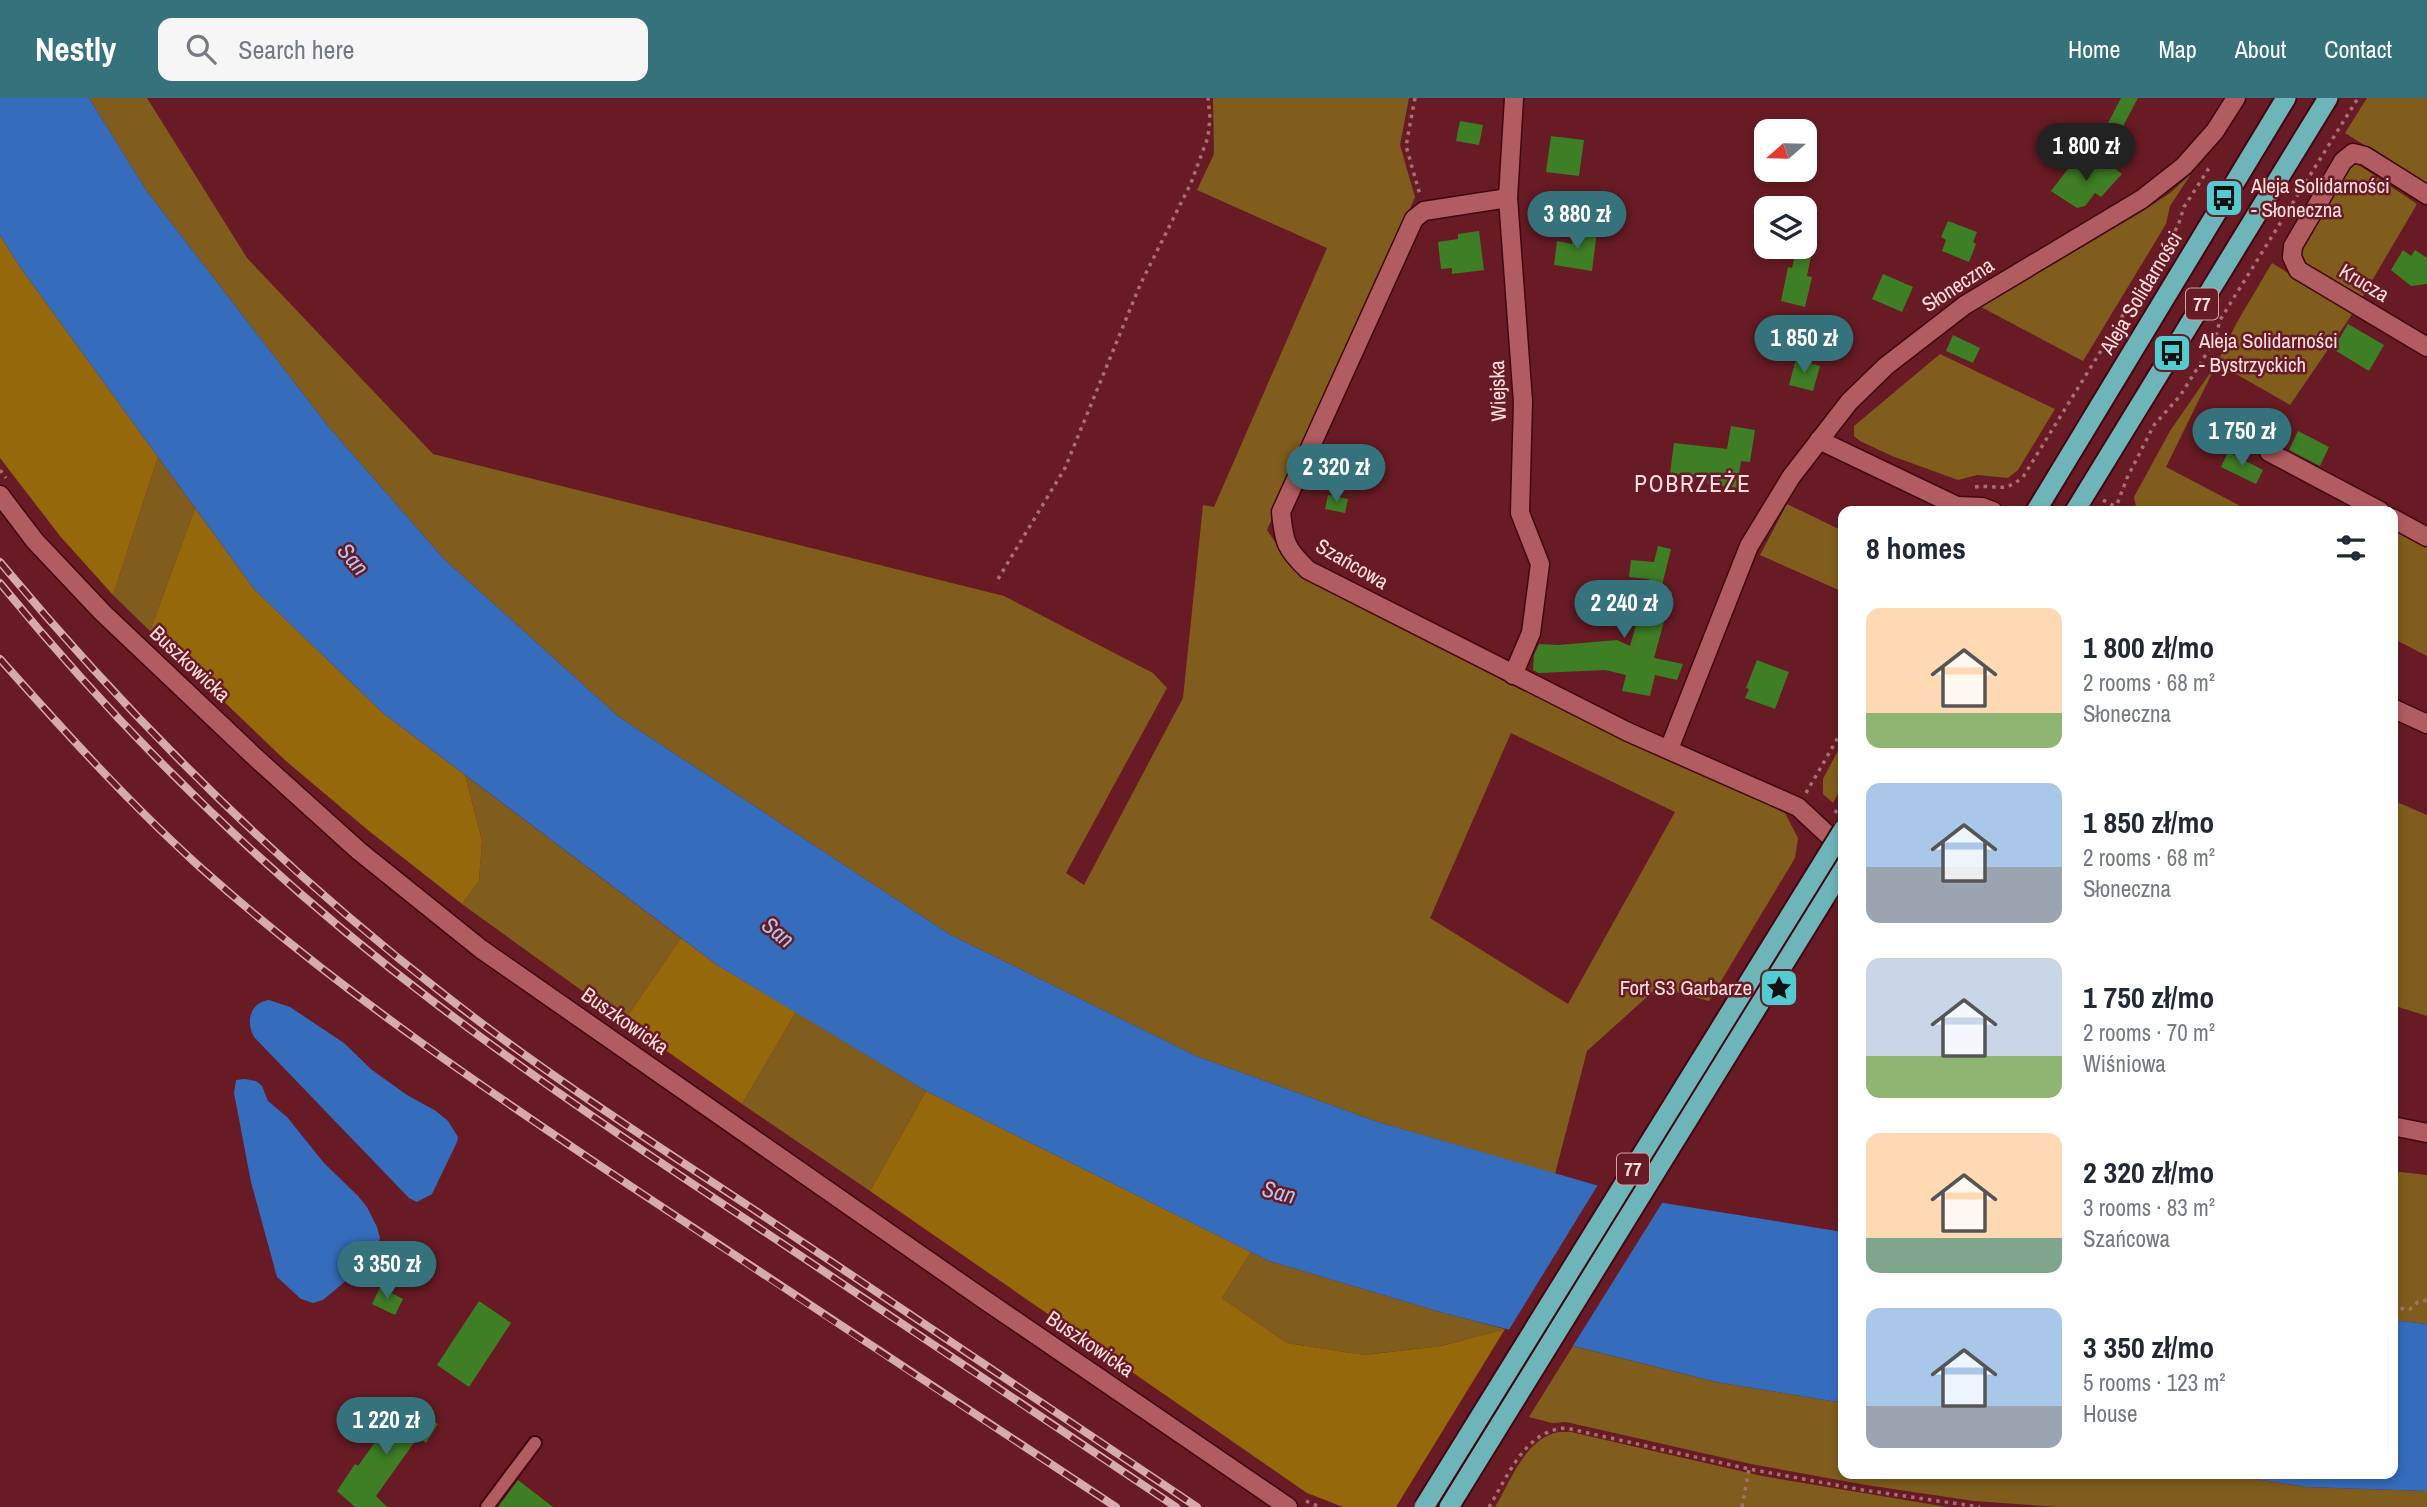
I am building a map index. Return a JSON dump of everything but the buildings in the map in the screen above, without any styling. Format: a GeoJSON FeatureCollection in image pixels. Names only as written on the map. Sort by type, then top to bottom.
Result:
{"type":"FeatureCollection","features":[{"type":"Feature","properties":{"kind":"highway","name":"Aleja Solidarności"},"geometry":{"type":"LineString","coordinates":[[2039,506],[2286,98]]}},
{"type":"Feature","properties":{"kind":"highway","name":"77"},"geometry":{"type":"LineString","coordinates":[[2091,502],[2328,98]]}},
{"type":"Feature","properties":{"kind":"highway","name":"77"},"geometry":{"type":"LineString","coordinates":[[1424,1507],[1838,838]]}},
{"type":"Feature","properties":{"kind":"highway","name":"77"},"geometry":{"type":"LineString","coordinates":[[1450,1507],[1838,876]]}},
{"type":"Feature","properties":{"kind":"street","name":"Wiejska"},"geometry":{"type":"LineString","coordinates":[[1513,675],[1531,633],[1540,564],[1520,513],[1523,402],[1508,198],[1514,98]]}},
{"type":"Feature","properties":{"kind":"street","name":"Słoneczna"},"geometry":{"type":"LineString","coordinates":[[1669,749],[1749,546],[1791,478],[1849,402],[1886,366],[1965,305],[2142,200],[2184,166],[2215,131],[2236,98]]}},
{"type":"Feature","properties":{"kind":"street","name":"Krucza"},"geometry":{"type":"LineString","coordinates":[[2427,195],[2365,156],[2353,153],[2343,161],[2293,246],[2292,257],[2298,270],[2427,347]]}},
{"type":"Feature","properties":{"kind":"street"},"geometry":{"type":"LineString","coordinates":[[1424,211],[1508,198]]}},
{"type":"Feature","properties":{"kind":"street","name":"Szańcowa"},"geometry":{"type":"LineString","coordinates":[[1424,211],[1414,219],[1282,512],[1283,533],[1290,552],[1308,570],[1513,675],[1798,807],[1838,844]]}},
{"type":"Feature","properties":{"kind":"street"},"geometry":{"type":"LineString","coordinates":[[1819,440],[1953,506]]}},
{"type":"Feature","properties":{"kind":"street"},"geometry":{"type":"LineString","coordinates":[[2269,452],[2370,506]]}},
{"type":"Feature","properties":{"kind":"street","name":"Buszkowicka"},"geometry":{"type":"LineString","coordinates":[[4,487],[35,541],[103,613],[359,851],[481,949],[994,1306],[1296,1503]]}},
{"type":"Feature","properties":{"kind":"street"},"geometry":{"type":"LineString","coordinates":[[2398,521],[2427,537]]}},
{"type":"Feature","properties":{"kind":"street"},"geometry":{"type":"LineString","coordinates":[[2398,711],[2427,724]]}},
{"type":"Feature","properties":{"kind":"street"},"geometry":{"type":"LineString","coordinates":[[2398,1127],[2427,1133]]}},
{"type":"Feature","properties":{"kind":"lane"},"geometry":{"type":"LineString","coordinates":[[487,1507],[535,1443]]}},
{"type":"Feature","properties":{"kind":"path"},"geometry":{"type":"LineString","coordinates":[[999,579],[1065,468],[1140,285],[1191,183],[1208,137],[1208,98]]}},
{"type":"Feature","properties":{"kind":"path"},"geometry":{"type":"LineString","coordinates":[[1415,98],[1406,146],[1424,211]]}},
{"type":"Feature","properties":{"kind":"path"},"geometry":{"type":"LineString","coordinates":[[2116,506],[2127,478],[2154,425],[2180,396],[2215,340],[2220,320],[2358,98]]}},
{"type":"Feature","properties":{"kind":"path"},"geometry":{"type":"LineString","coordinates":[[1960,506],[1966,490],[1980,486],[2012,486],[2023,477],[2178,226],[2184,207],[2210,166]]}},
{"type":"Feature","properties":{"kind":"path"},"geometry":{"type":"LineString","coordinates":[[0,470],[4,487]]}},
{"type":"Feature","properties":{"kind":"path"},"geometry":{"type":"LineString","coordinates":[[1798,807],[1838,738]]}},
{"type":"Feature","properties":{"kind":"path"},"geometry":{"type":"LineString","coordinates":[[2398,1308],[2410,1309],[2418,1302],[2427,1300]]}},
{"type":"Feature","properties":{"kind":"path"},"geometry":{"type":"LineString","coordinates":[[1489,1507],[1530,1444],[1542,1434],[1556,1428],[1583,1430],[1749,1469],[1863,1490],[1980,1507]]}},
{"type":"Feature","properties":{"kind":"path"},"geometry":{"type":"LineString","coordinates":[[1742,1507],[1749,1469]]}},
{"type":"Feature","properties":{"kind":"path"},"geometry":{"type":"LineString","coordinates":[[1296,1503],[1320,1507]]}},
{"type":"Feature","properties":{"kind":"shaded area"},"geometry":{"type":"Polygon","coordinates":[[[89,98],[147,98],[247,258],[433,454],[1004,596],[1153,673],[1167,688],[1066,873],[1084,885],[1183,698],[1203,505],[1214,507],[1327,248],[1197,190],[1214,154],[1213,98],[1409,98],[1400,145],[1415,197],[1267,530],[1291,566],[1530,691],[1785,813],[1798,838],[1795,858],[1709,1001],[1658,987],[1587,1051],[1555,1174],[1378,1122],[1196,1056],[949,934],[619,717],[444,559],[328,426],[146,190],[89,98]],[[1511,733],[1430,918],[1568,1004],[1675,812],[1511,733]]]}},
{"type":"Feature","properties":{"kind":"shaded area"},"geometry":{"type":"Polygon","coordinates":[[[2367,98],[2427,98],[2427,184],[2345,133],[2367,98]]]}},
{"type":"Feature","properties":{"kind":"shaded area"},"geometry":{"type":"Polygon","coordinates":[[[2352,165],[2359,165],[2417,204],[2360,301],[2308,265],[2301,256],[2302,239],[2352,165]]]}},
{"type":"Feature","properties":{"kind":"shaded area"},"geometry":{"type":"Polygon","coordinates":[[[2191,174],[2170,206],[2166,224],[2083,361],[1981,307],[2143,211],[2170,193],[2191,174]]]}},
{"type":"Feature","properties":{"kind":"shaded area"},"geometry":{"type":"Polygon","coordinates":[[[0,235],[20,267],[158,457],[113,595],[60,536],[0,458],[0,235]]]}},
{"type":"Feature","properties":{"kind":"shaded area"},"geometry":{"type":"Polygon","coordinates":[[[2272,263],[2353,313],[2290,405],[2217,363],[2236,324],[2272,263]]]}},
{"type":"Feature","properties":{"kind":"shaded area"},"geometry":{"type":"Polygon","coordinates":[[[1940,354],[2055,409],[2018,470],[2008,478],[1977,475],[1958,480],[1892,456],[1854,436],[1854,426],[1940,354]]]}},
{"type":"Feature","properties":{"kind":"shaded area"},"geometry":{"type":"Polygon","coordinates":[[[2217,363],[2166,467],[2240,506],[2136,506],[2134,497],[2170,431],[2217,363]]]}},
{"type":"Feature","properties":{"kind":"shaded area"},"geometry":{"type":"Polygon","coordinates":[[[158,457],[195,508],[150,631],[113,595],[158,457]]]}},
{"type":"Feature","properties":{"kind":"shaded area"},"geometry":{"type":"Polygon","coordinates":[[[1787,504],[1838,529],[1838,590],[1760,555],[1787,504]]]}},
{"type":"Feature","properties":{"kind":"shaded area"},"geometry":{"type":"Polygon","coordinates":[[[195,508],[254,589],[383,713],[465,775],[482,841],[479,881],[462,904],[286,761],[150,631],[195,508]]]}},
{"type":"Feature","properties":{"kind":"shaded area"},"geometry":{"type":"Polygon","coordinates":[[[2398,528],[2427,544],[2427,656],[2398,641],[2398,528]]]}},
{"type":"Feature","properties":{"kind":"shaded area"},"geometry":{"type":"Polygon","coordinates":[[[1838,750],[1838,794],[1833,803],[1823,794],[1823,779],[1838,750]]]}},
{"type":"Feature","properties":{"kind":"shaded area"},"geometry":{"type":"Polygon","coordinates":[[[465,775],[681,938],[624,1021],[462,904],[479,881],[482,841],[465,775]]]}},
{"type":"Feature","properties":{"kind":"shaded area"},"geometry":{"type":"Polygon","coordinates":[[[2398,803],[2427,815],[2427,1016],[2398,1007],[2398,803]]]}},
{"type":"Feature","properties":{"kind":"shaded area"},"geometry":{"type":"Polygon","coordinates":[[[681,938],[717,965],[796,1012],[742,1104],[624,1021],[681,938]]]}},
{"type":"Feature","properties":{"kind":"shaded area"},"geometry":{"type":"Polygon","coordinates":[[[796,1012],[926,1091],[870,1191],[742,1104],[796,1012]]]}},
{"type":"Feature","properties":{"kind":"shaded area"},"geometry":{"type":"Polygon","coordinates":[[[926,1091],[1251,1252],[1222,1298],[1287,1343],[1364,1355],[1441,1346],[1505,1329],[1396,1507],[1343,1507],[1307,1493],[870,1191],[926,1091]]]}},
{"type":"Feature","properties":{"kind":"shaded area"},"geometry":{"type":"Polygon","coordinates":[[[2398,1172],[2427,1175],[2427,1324],[2398,1321],[2398,1172]]]}},
{"type":"Feature","properties":{"kind":"shaded area"},"geometry":{"type":"Polygon","coordinates":[[[1251,1252],[1269,1261],[1505,1329],[1441,1346],[1363,1355],[1287,1343],[1222,1298],[1251,1252]]]}},
{"type":"Feature","properties":{"kind":"shaded area"},"geometry":{"type":"Polygon","coordinates":[[[1573,1346],[1716,1382],[1838,1402],[1838,1479],[2256,1479],[2306,1487],[2427,1491],[2427,1507],[2058,1507],[1974,1501],[1866,1485],[1751,1464],[1566,1422],[1552,1423],[1529,1417],[1573,1346]]]}},
{"type":"Feature","properties":{"kind":"shaded area"},"geometry":{"type":"Polygon","coordinates":[[[1571,1432],[1762,1476],[1947,1507],[1495,1507],[1528,1452],[1547,1436],[1571,1432]]]}},
{"type":"Feature","properties":{"kind":"water","name":"San"},"geometry":{"type":"Polygon","coordinates":[[[0,98],[89,98],[146,190],[328,426],[444,559],[619,717],[949,934],[1196,1056],[1378,1122],[1651,1201],[1838,1231],[1838,1402],[1716,1382],[1447,1314],[1269,1261],[926,1091],[717,965],[383,713],[254,589],[20,267],[0,235],[0,98]]]}},
{"type":"Feature","properties":{"kind":"water"},"geometry":{"type":"Polygon","coordinates":[[[269,1000],[290,1007],[344,1043],[372,1070],[448,1121],[458,1137],[457,1142],[432,1194],[417,1202],[409,1198],[254,1037],[250,1025],[253,1009],[269,1000]]]}},
{"type":"Feature","properties":{"kind":"water"},"geometry":{"type":"Polygon","coordinates":[[[236,1080],[256,1081],[262,1086],[268,1101],[287,1117],[324,1163],[367,1207],[377,1227],[380,1238],[376,1250],[360,1269],[323,1300],[313,1303],[301,1299],[277,1277],[251,1182],[234,1093],[236,1080]]]}},
{"type":"Feature","properties":{"kind":"water"},"geometry":{"type":"Polygon","coordinates":[[[2398,1321],[2427,1324],[2427,1491],[2306,1487],[2256,1479],[2398,1479],[2398,1321]]]}},
{"type":"Feature","properties":{"kind":"pier"},"geometry":{"type":"Polygon","coordinates":[[[1599,1183],[1664,1200],[1571,1349],[1507,1333],[1599,1183]]]}},
{"type":"Feature","properties":{"kind":"railway"},"geometry":{"type":"LineString","coordinates":[[0,562],[103,679],[211,791],[325,897],[446,996],[596,1104],[1197,1507]]}},
{"type":"Feature","properties":{"kind":"railway"},"geometry":{"type":"LineString","coordinates":[[0,583],[152,754],[263,860],[379,959],[439,1006],[605,1125],[1176,1507]]}},
{"type":"Feature","properties":{"kind":"railway"},"geometry":{"type":"LineString","coordinates":[[0,659],[97,766],[174,843],[254,914],[363,1000],[476,1082],[1116,1507]]}},
{"type":"Feature","properties":{"kind":"place","name":"Aleja Solidarności - Słoneczna"},"geometry":{"type":"Point","coordinates":[2224,198]}},
{"type":"Feature","properties":{"kind":"place","name":"Aleja Solidarności - Bystrzyckich"},"geometry":{"type":"Point","coordinates":[2172,353]}},
{"type":"Feature","properties":{"kind":"place","name":"Fort S3 Garbarze"},"geometry":{"type":"Point","coordinates":[1779,988]}},
{"type":"Feature","properties":{"kind":"district","name":"POBRZEŻE"},"geometry":{"type":"Point","coordinates":[1693,484]}}]}
